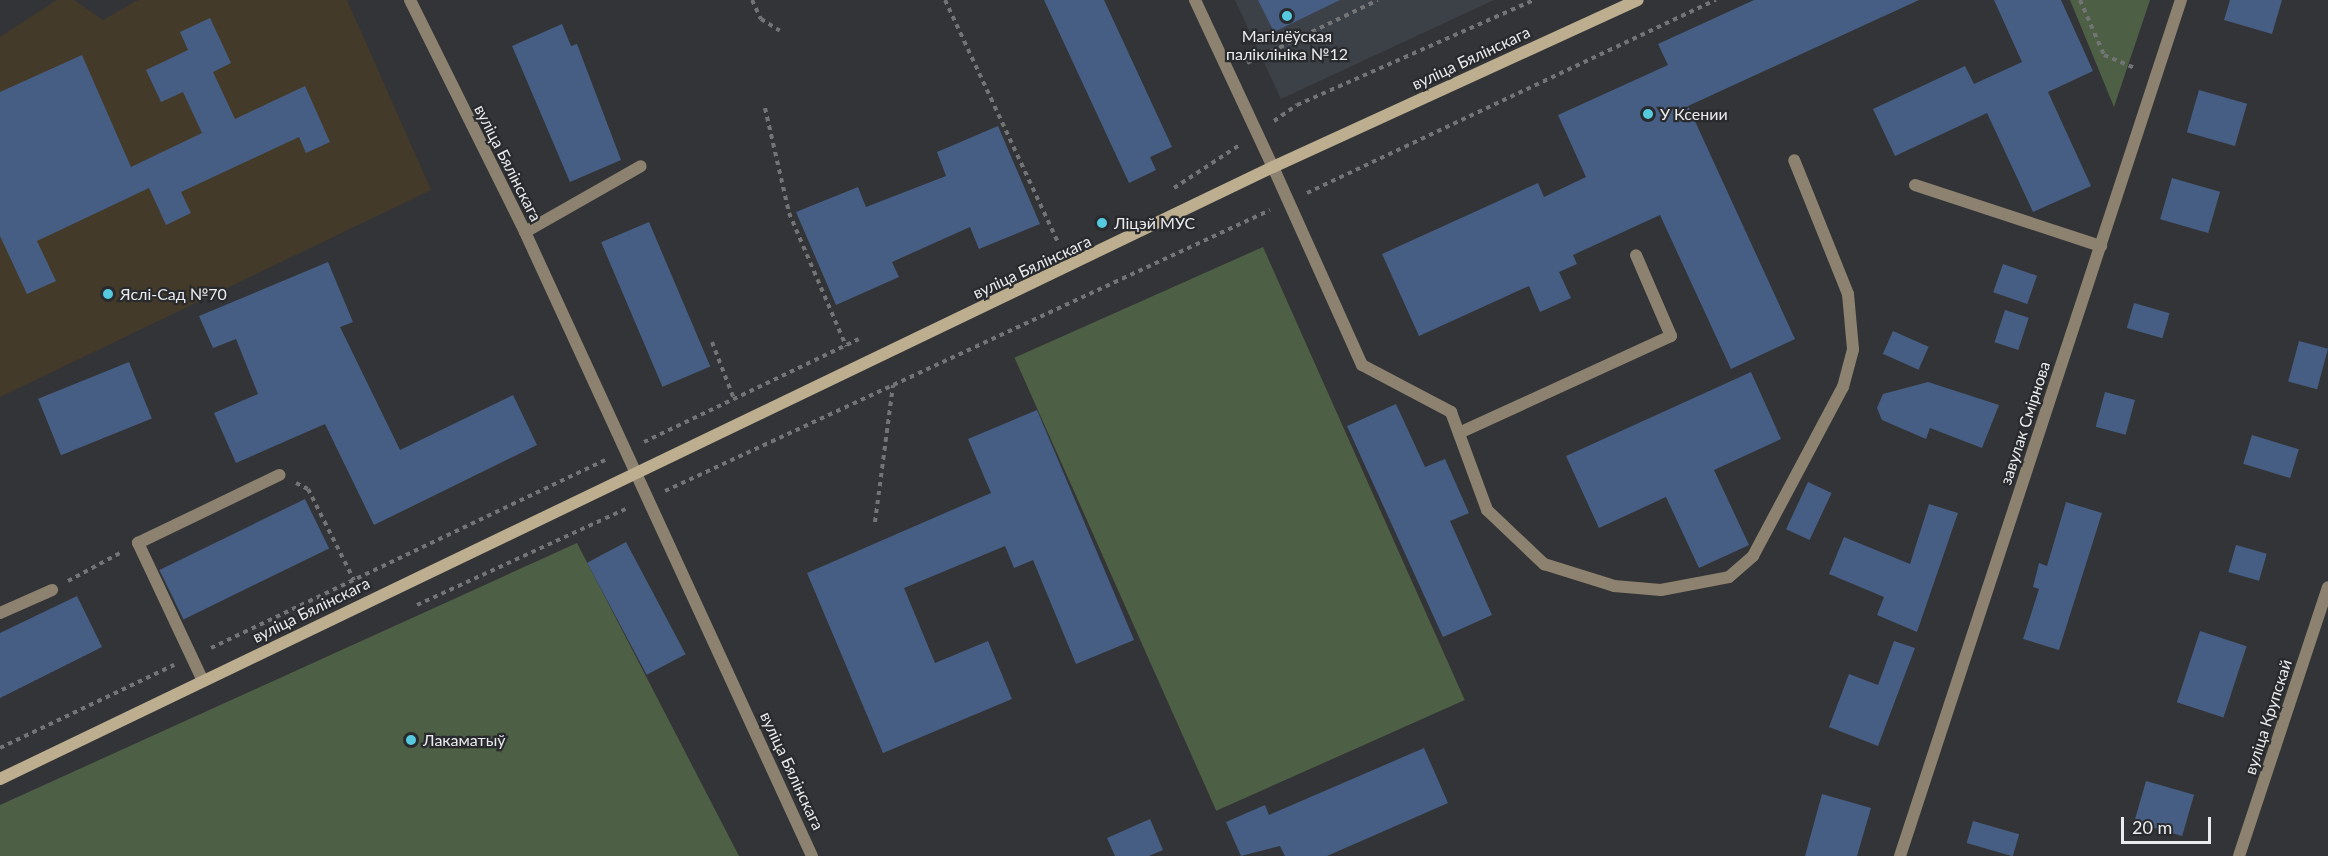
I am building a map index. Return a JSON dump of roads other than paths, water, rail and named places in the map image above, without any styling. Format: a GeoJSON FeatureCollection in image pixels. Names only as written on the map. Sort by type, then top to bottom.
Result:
{"type":"FeatureCollection","features":[{"type":"Feature","properties":{"kind":"main road","name":"вуліца Бялінскага"},"geometry":{"type":"LineString","coordinates":[[0,779],[636,471],[1273,167],[1638,0]]}},
{"type":"Feature","properties":{"kind":"street","name":"вуліца Бялінскага"},"geometry":{"type":"LineString","coordinates":[[410,0],[525,232],[812,856]]}},
{"type":"Feature","properties":{"kind":"street"},"geometry":{"type":"LineString","coordinates":[[1195,0],[1362,365],[1451,412],[1487,510],[1544,564],[1638,588],[1697,586],[1729,577],[1754,556],[1843,387],[1852,349],[1848,294],[1794,160]]}},
{"type":"Feature","properties":{"kind":"street","name":"завулак Смірнова"},"geometry":{"type":"LineString","coordinates":[[1900,856],[2181,0]]}},
{"type":"Feature","properties":{"kind":"street"},"geometry":{"type":"LineString","coordinates":[[525,232],[641,166]]}},
{"type":"Feature","properties":{"kind":"street"},"geometry":{"type":"LineString","coordinates":[[1915,185],[2101,246]]}},
{"type":"Feature","properties":{"kind":"street"},"geometry":{"type":"LineString","coordinates":[[1459,433],[1671,336],[1636,255]]}},
{"type":"Feature","properties":{"kind":"street"},"geometry":{"type":"LineString","coordinates":[[203,681],[138,543],[279,475]]}},
{"type":"Feature","properties":{"kind":"street","name":"вуліца Крупскай"},"geometry":{"type":"LineString","coordinates":[[2239,856],[2328,588]]}},
{"type":"Feature","properties":{"kind":"street"},"geometry":{"type":"LineString","coordinates":[[0,613],[52,590]]}},
{"type":"Feature","properties":{"kind":"place","name":"Магілёўская паліклініка №12"},"geometry":{"type":"Point","coordinates":[1287,16]}},
{"type":"Feature","properties":{"kind":"place","name":"У Ксении"},"geometry":{"type":"Point","coordinates":[1648,114]}},
{"type":"Feature","properties":{"kind":"place","name":"Ліцэй МУС"},"geometry":{"type":"Point","coordinates":[1102,223]}},
{"type":"Feature","properties":{"kind":"place","name":"Яслі-Сад №70"},"geometry":{"type":"Point","coordinates":[108,294]}},
{"type":"Feature","properties":{"kind":"place","name":"Лакаматыў"},"geometry":{"type":"Point","coordinates":[411,740]}}]}
